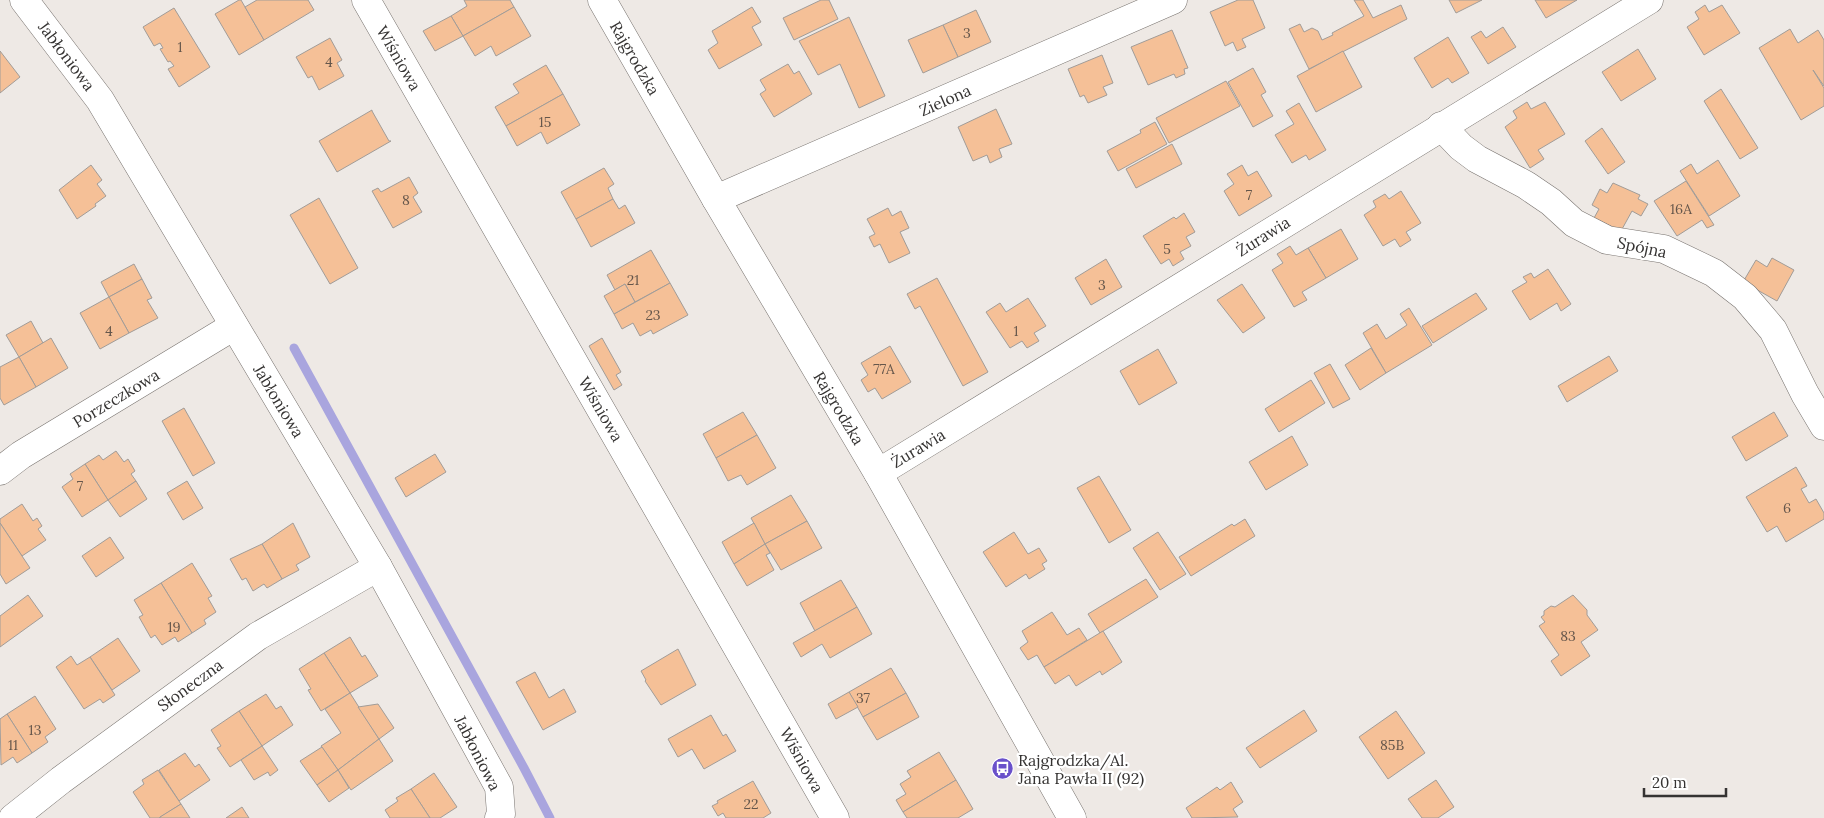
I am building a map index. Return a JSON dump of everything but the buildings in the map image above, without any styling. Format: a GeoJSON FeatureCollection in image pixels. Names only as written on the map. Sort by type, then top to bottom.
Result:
{"type":"FeatureCollection","features":[{"type":"Feature","properties":{"kind":"street","name":"Jabłoniowa"},"geometry":{"type":"LineString","coordinates":[[24,0],[100,100],[378,567],[499,788],[501,814],[499,818]]}},
{"type":"Feature","properties":{"kind":"street","name":"Wiśniowa"},"geometry":{"type":"LineString","coordinates":[[366,0],[835,818]]}},
{"type":"Feature","properties":{"kind":"street","name":"Rajgrodzka"},"geometry":{"type":"LineString","coordinates":[[602,0],[716,199],[878,473],[1072,818]]}},
{"type":"Feature","properties":{"kind":"street","name":"Zielona"},"geometry":{"type":"LineString","coordinates":[[716,199],[1173,0]]}},
{"type":"Feature","properties":{"kind":"street","name":"Żurawia"},"geometry":{"type":"LineString","coordinates":[[878,473],[1649,0]]}},
{"type":"Feature","properties":{"kind":"street","name":"Spójna"},"geometry":{"type":"LineString","coordinates":[[1441,126],[1461,147],[1477,159],[1551,202],[1574,223],[1607,240],[1664,249],[1714,274],[1745,297],[1773,330],[1805,394],[1824,426]]}},
{"type":"Feature","properties":{"kind":"street","name":"Porzeczkowa"},"geometry":{"type":"LineString","coordinates":[[0,471],[21,456],[234,326]]}},
{"type":"Feature","properties":{"kind":"street","name":"Słoneczna"},"geometry":{"type":"LineString","coordinates":[[13,818],[61,780],[258,636],[378,567]]}},
{"type":"Feature","properties":{"kind":"waterway"},"geometry":{"type":"LineString","coordinates":[[294,348],[550,818]]}},
{"type":"Feature","properties":{"kind":"place","name":"Rajgrodzka/Al. Jana Pawła II (92)"},"geometry":{"type":"Point","coordinates":[1002,769]}}]}
